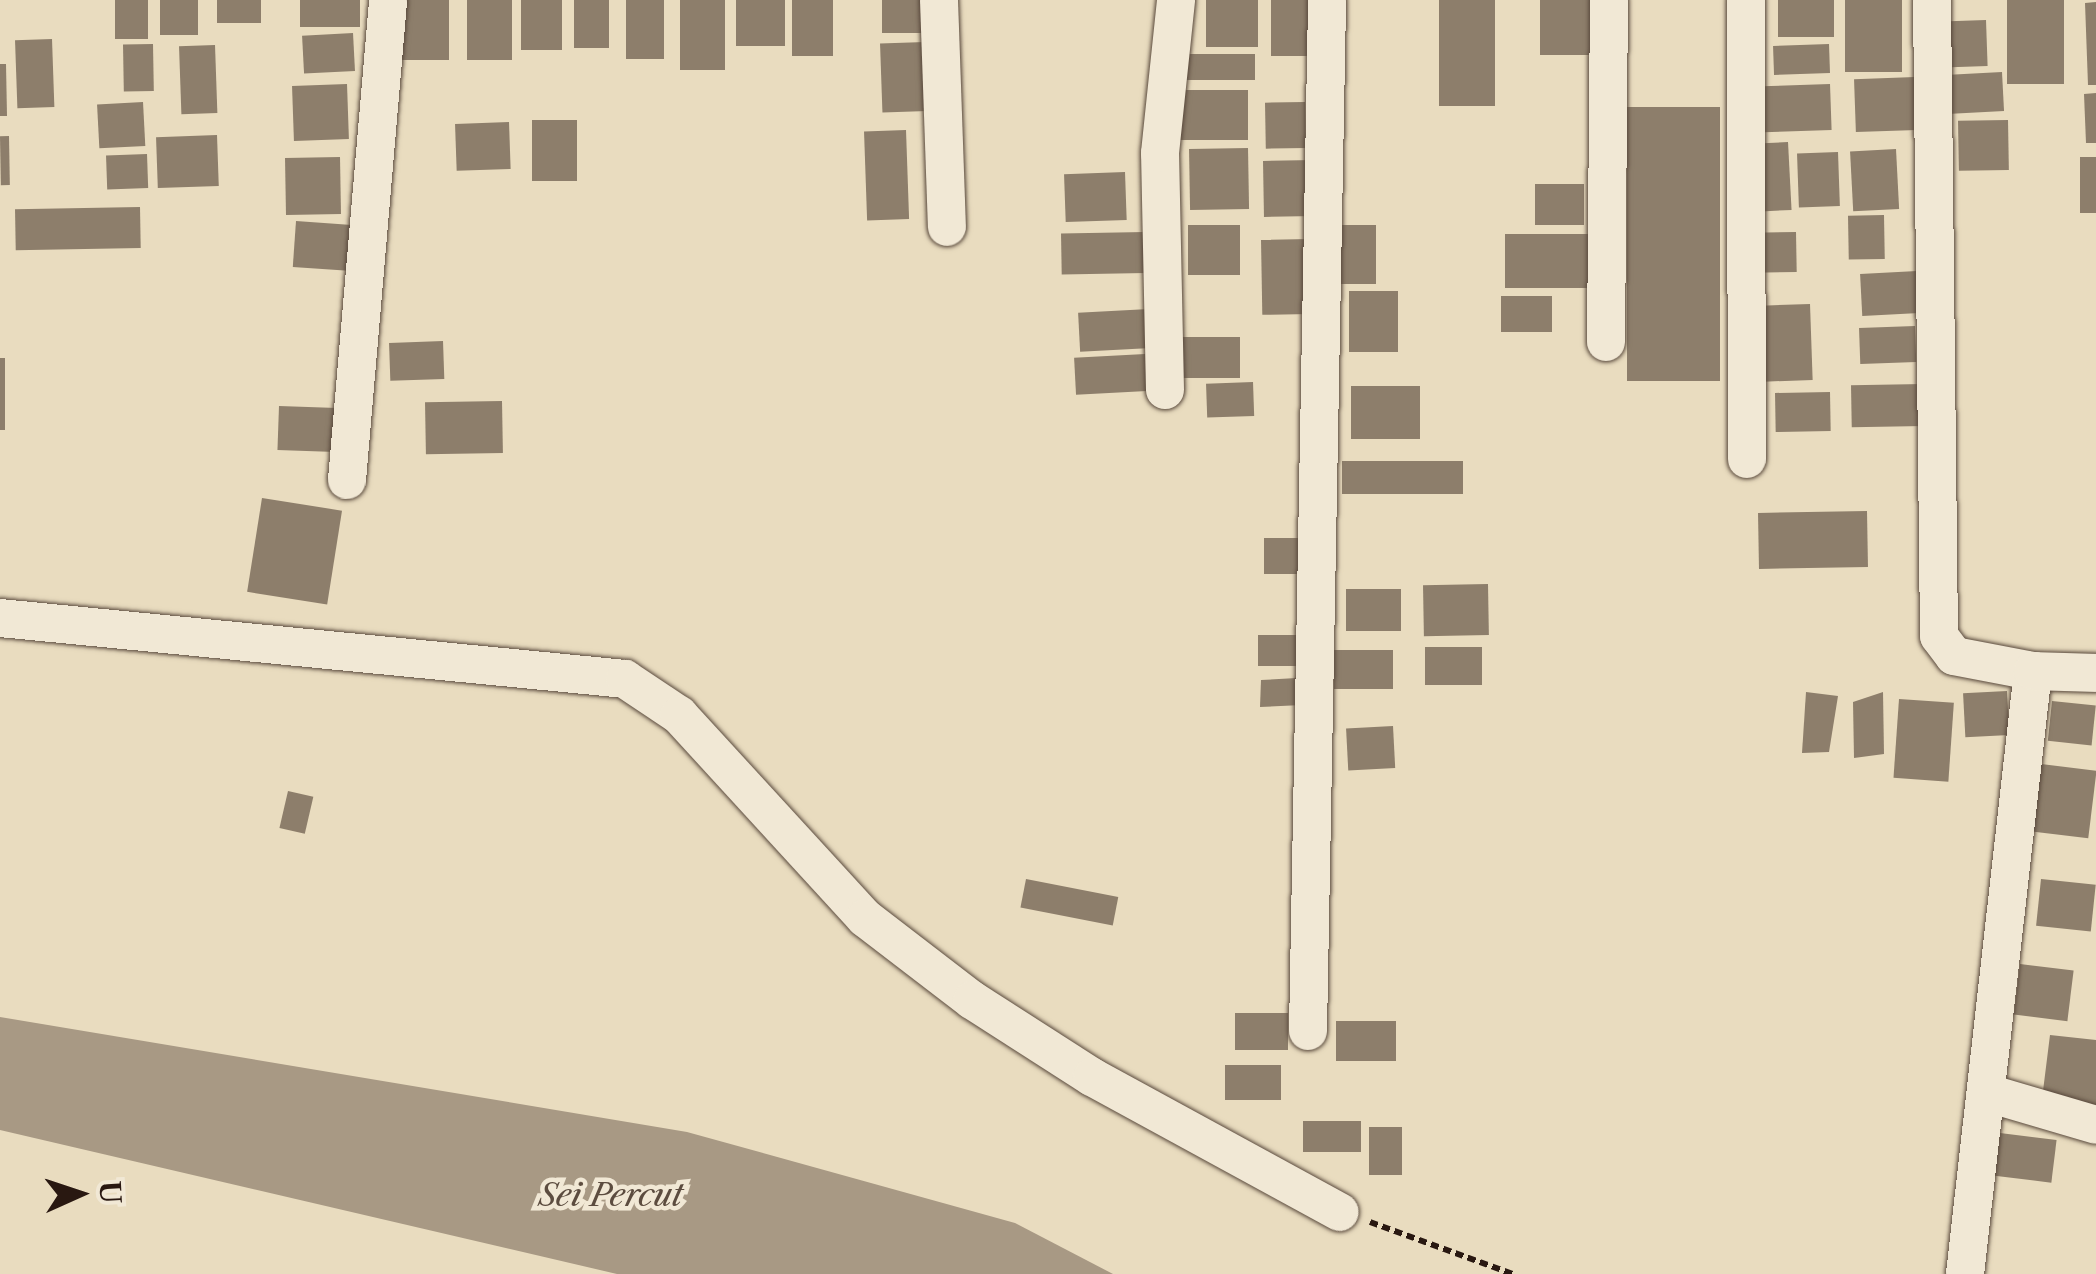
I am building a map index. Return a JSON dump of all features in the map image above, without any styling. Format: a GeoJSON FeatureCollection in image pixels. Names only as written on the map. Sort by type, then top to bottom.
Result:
{"type":"FeatureCollection","features":[{"type":"Feature","properties":{"kind":"street"},"geometry":{"type":"LineString","coordinates":[[348,480],[388,0]]}},
{"type":"Feature","properties":{"kind":"street"},"geometry":{"type":"LineString","coordinates":[[939,0],[947,227]]}},
{"type":"Feature","properties":{"kind":"street"},"geometry":{"type":"LineString","coordinates":[[1166,390],[1160,153],[1176,0]]}},
{"type":"Feature","properties":{"kind":"street"},"geometry":{"type":"LineString","coordinates":[[1308,1030],[1327,0]]}},
{"type":"Feature","properties":{"kind":"street"},"geometry":{"type":"LineString","coordinates":[[1606,342],[1610,0]]}},
{"type":"Feature","properties":{"kind":"street"},"geometry":{"type":"LineString","coordinates":[[1746,0],[1747,459]]}},
{"type":"Feature","properties":{"kind":"street"},"geometry":{"type":"LineString","coordinates":[[1932,0],[1939,636],[1954,656],[2033,671],[2096,673]]}},
{"type":"Feature","properties":{"kind":"street"},"geometry":{"type":"LineString","coordinates":[[0,618],[625,679],[679,714],[865,918],[972,1000],[1092,1077],[1340,1212]]}},
{"type":"Feature","properties":{"kind":"street"},"geometry":{"type":"LineString","coordinates":[[1965,1274],[1991,1094],[2004,884],[2033,671]]}},
{"type":"Feature","properties":{"kind":"street"},"geometry":{"type":"LineString","coordinates":[[1991,1094],[2096,1126]]}},
{"type":"Feature","properties":{"kind":"path"},"geometry":{"type":"LineString","coordinates":[[1340,1212],[1513,1274]]}},
{"type":"Feature","properties":{"kind":"water","name":"Sei Percut"},"geometry":{"type":"Polygon","coordinates":[[[0,1017],[687,1132],[1015,1223],[1113,1274],[617,1274],[0,1130],[0,1017]]]}},
{"type":"Feature","properties":{"kind":"building"},"geometry":{"type":"Polygon","coordinates":[[[115,0],[148,0],[148,39],[115,39],[115,0]]]}},
{"type":"Feature","properties":{"kind":"building"},"geometry":{"type":"Polygon","coordinates":[[[160,0],[198,0],[198,35],[160,35],[160,0]]]}},
{"type":"Feature","properties":{"kind":"building"},"geometry":{"type":"Polygon","coordinates":[[[217,0],[261,0],[261,23],[217,23],[217,0]]]}},
{"type":"Feature","properties":{"kind":"building"},"geometry":{"type":"Polygon","coordinates":[[[300,0],[360,0],[360,27],[300,27],[300,0]]]}},
{"type":"Feature","properties":{"kind":"building"},"geometry":{"type":"Polygon","coordinates":[[[401,0],[449,0],[449,60],[401,60],[401,0]]]}},
{"type":"Feature","properties":{"kind":"building"},"geometry":{"type":"Polygon","coordinates":[[[467,0],[512,0],[512,60],[467,60],[467,0]]]}},
{"type":"Feature","properties":{"kind":"building"},"geometry":{"type":"Polygon","coordinates":[[[521,0],[562,0],[562,50],[521,50],[521,0]]]}},
{"type":"Feature","properties":{"kind":"building"},"geometry":{"type":"Polygon","coordinates":[[[574,0],[609,0],[609,48],[574,48],[574,0]]]}},
{"type":"Feature","properties":{"kind":"building"},"geometry":{"type":"Polygon","coordinates":[[[626,0],[664,0],[664,59],[626,59],[626,0]]]}},
{"type":"Feature","properties":{"kind":"building"},"geometry":{"type":"Polygon","coordinates":[[[680,0],[725,0],[725,70],[680,70],[680,0]]]}},
{"type":"Feature","properties":{"kind":"building"},"geometry":{"type":"Polygon","coordinates":[[[736,0],[785,0],[785,46],[736,46],[736,0]]]}},
{"type":"Feature","properties":{"kind":"building"},"geometry":{"type":"Polygon","coordinates":[[[792,0],[833,0],[833,56],[792,56],[792,0]]]}},
{"type":"Feature","properties":{"kind":"building"},"geometry":{"type":"Polygon","coordinates":[[[882,0],[929,0],[929,33],[882,33],[882,0]]]}},
{"type":"Feature","properties":{"kind":"building"},"geometry":{"type":"Polygon","coordinates":[[[1206,0],[1258,0],[1258,47],[1206,47],[1206,0]]]}},
{"type":"Feature","properties":{"kind":"building"},"geometry":{"type":"Polygon","coordinates":[[[1271,0],[1316,0],[1316,56],[1271,56],[1271,0]]]}},
{"type":"Feature","properties":{"kind":"building"},"geometry":{"type":"Polygon","coordinates":[[[1439,0],[1495,0],[1495,106],[1439,106],[1439,0]]]}},
{"type":"Feature","properties":{"kind":"building"},"geometry":{"type":"Polygon","coordinates":[[[1540,0],[1598,0],[1598,55],[1540,55],[1540,0]]]}},
{"type":"Feature","properties":{"kind":"building"},"geometry":{"type":"Polygon","coordinates":[[[1778,0],[1834,0],[1834,37],[1778,37],[1778,0]]]}},
{"type":"Feature","properties":{"kind":"building"},"geometry":{"type":"Polygon","coordinates":[[[1845,0],[1902,0],[1902,72],[1845,72],[1845,0]]]}},
{"type":"Feature","properties":{"kind":"building"},"geometry":{"type":"Polygon","coordinates":[[[2007,0],[2064,0],[2064,84],[2007,84],[2007,0]]]}},
{"type":"Feature","properties":{"kind":"building"},"geometry":{"type":"Polygon","coordinates":[[[2096,2],[2096,85],[2088,85],[2085,3],[2096,2]]]}},
{"type":"Feature","properties":{"kind":"building"},"geometry":{"type":"Polygon","coordinates":[[[1986,20],[1988,66],[1944,68],[1942,22],[1986,20]]]}},
{"type":"Feature","properties":{"kind":"building"},"geometry":{"type":"Polygon","coordinates":[[[353,33],[355,71],[304,74],[302,36],[353,33]]]}},
{"type":"Feature","properties":{"kind":"building"},"geometry":{"type":"Polygon","coordinates":[[[52,39],[54,107],[17,108],[15,40],[52,39]]]}},
{"type":"Feature","properties":{"kind":"building"},"geometry":{"type":"Polygon","coordinates":[[[925,42],[927,111],[882,113],[880,44],[925,42]]]}},
{"type":"Feature","properties":{"kind":"building"},"geometry":{"type":"Polygon","coordinates":[[[153,44],[154,91],[124,92],[123,45],[153,44]]]}},
{"type":"Feature","properties":{"kind":"building"},"geometry":{"type":"Polygon","coordinates":[[[1829,44],[1830,73],[1774,75],[1773,46],[1829,44]]]}},
{"type":"Feature","properties":{"kind":"building"},"geometry":{"type":"Polygon","coordinates":[[[215,45],[217,113],[181,114],[179,46],[215,45]]]}},
{"type":"Feature","properties":{"kind":"building"},"geometry":{"type":"Polygon","coordinates":[[[1184,54],[1255,54],[1255,80],[1184,80],[1184,54]]]}},
{"type":"Feature","properties":{"kind":"building"},"geometry":{"type":"Polygon","coordinates":[[[0,64],[6,64],[7,116],[0,116],[0,64]]]}},
{"type":"Feature","properties":{"kind":"building"},"geometry":{"type":"Polygon","coordinates":[[[2002,72],[2004,111],[1947,114],[1945,75],[2002,72]]]}},
{"type":"Feature","properties":{"kind":"building"},"geometry":{"type":"Polygon","coordinates":[[[1915,77],[1917,130],[1856,132],[1854,79],[1915,77]]]}},
{"type":"Feature","properties":{"kind":"building"},"geometry":{"type":"Polygon","coordinates":[[[347,84],[349,139],[294,141],[292,86],[347,84]]]}},
{"type":"Feature","properties":{"kind":"building"},"geometry":{"type":"Polygon","coordinates":[[[1830,84],[1832,130],[1764,132],[1762,86],[1830,84]]]}},
{"type":"Feature","properties":{"kind":"building"},"geometry":{"type":"Polygon","coordinates":[[[1174,90],[1248,90],[1248,140],[1174,140],[1174,90]]]}},
{"type":"Feature","properties":{"kind":"building"},"geometry":{"type":"Polygon","coordinates":[[[2096,93],[2096,143],[2086,143],[2084,94],[2096,93]]]}},
{"type":"Feature","properties":{"kind":"building"},"geometry":{"type":"Polygon","coordinates":[[[143,102],[145,146],[99,148],[97,104],[143,102]]]}},
{"type":"Feature","properties":{"kind":"building"},"geometry":{"type":"Polygon","coordinates":[[[1305,102],[1306,148],[1266,149],[1265,103],[1305,102]]]}},
{"type":"Feature","properties":{"kind":"building"},"geometry":{"type":"Polygon","coordinates":[[[1627,107],[1720,107],[1720,381],[1627,381],[1627,107]]]}},
{"type":"Feature","properties":{"kind":"building"},"geometry":{"type":"Polygon","coordinates":[[[532,120],[577,120],[577,181],[532,181],[532,120]]]}},
{"type":"Feature","properties":{"kind":"building"},"geometry":{"type":"Polygon","coordinates":[[[2008,120],[2009,170],[1959,171],[1958,121],[2008,120]]]}},
{"type":"Feature","properties":{"kind":"building"},"geometry":{"type":"Polygon","coordinates":[[[509,122],[511,169],[457,171],[455,124],[509,122]]]}},
{"type":"Feature","properties":{"kind":"building"},"geometry":{"type":"Polygon","coordinates":[[[906,130],[909,219],[867,220],[864,131],[906,130]]]}},
{"type":"Feature","properties":{"kind":"building"},"geometry":{"type":"Polygon","coordinates":[[[217,135],[219,186],[158,188],[156,137],[217,135]]]}},
{"type":"Feature","properties":{"kind":"building"},"geometry":{"type":"Polygon","coordinates":[[[0,136],[9,136],[10,185],[1,185],[0,136]]]}},
{"type":"Feature","properties":{"kind":"building"},"geometry":{"type":"Polygon","coordinates":[[[1788,142],[1792,210],[1761,212],[1757,144],[1788,142]]]}},
{"type":"Feature","properties":{"kind":"building"},"geometry":{"type":"Polygon","coordinates":[[[1248,148],[1249,209],[1190,210],[1189,149],[1248,148]]]}},
{"type":"Feature","properties":{"kind":"building"},"geometry":{"type":"Polygon","coordinates":[[[1896,149],[1899,209],[1853,211],[1850,151],[1896,149]]]}},
{"type":"Feature","properties":{"kind":"building"},"geometry":{"type":"Polygon","coordinates":[[[1838,152],[1840,206],[1799,207],[1797,153],[1838,152]]]}},
{"type":"Feature","properties":{"kind":"building"},"geometry":{"type":"Polygon","coordinates":[[[147,154],[148,188],[107,189],[106,155],[147,154]]]}},
{"type":"Feature","properties":{"kind":"building"},"geometry":{"type":"Polygon","coordinates":[[[340,157],[341,214],[286,215],[285,158],[340,157]]]}},
{"type":"Feature","properties":{"kind":"building"},"geometry":{"type":"Polygon","coordinates":[[[2080,157],[2096,157],[2096,213],[2080,213],[2080,157]]]}},
{"type":"Feature","properties":{"kind":"building"},"geometry":{"type":"Polygon","coordinates":[[[1314,160],[1315,216],[1264,217],[1263,161],[1314,160]]]}},
{"type":"Feature","properties":{"kind":"building"},"geometry":{"type":"Polygon","coordinates":[[[1125,172],[1127,220],[1066,222],[1064,174],[1125,172]]]}},
{"type":"Feature","properties":{"kind":"building"},"geometry":{"type":"Polygon","coordinates":[[[1535,184],[1584,184],[1584,225],[1535,225],[1535,184]]]}},
{"type":"Feature","properties":{"kind":"building"},"geometry":{"type":"Polygon","coordinates":[[[140,207],[141,248],[16,250],[15,209],[140,207]]]}},
{"type":"Feature","properties":{"kind":"building"},"geometry":{"type":"Polygon","coordinates":[[[1884,215],[1885,259],[1849,260],[1848,216],[1884,215]]]}},
{"type":"Feature","properties":{"kind":"building"},"geometry":{"type":"Polygon","coordinates":[[[296,221],[359,225],[356,271],[293,267],[296,221]]]}},
{"type":"Feature","properties":{"kind":"building"},"geometry":{"type":"Polygon","coordinates":[[[1188,225],[1240,225],[1240,275],[1188,275],[1188,225]]]}},
{"type":"Feature","properties":{"kind":"building"},"geometry":{"type":"Polygon","coordinates":[[[1340,225],[1376,225],[1376,284],[1340,284],[1340,225]]]}},
{"type":"Feature","properties":{"kind":"building"},"geometry":{"type":"Polygon","coordinates":[[[1145,232],[1146,273],[1062,274],[1061,233],[1145,232]]]}},
{"type":"Feature","properties":{"kind":"building"},"geometry":{"type":"Polygon","coordinates":[[[1796,232],[1797,272],[1752,273],[1751,233],[1796,232]]]}},
{"type":"Feature","properties":{"kind":"building"},"geometry":{"type":"Polygon","coordinates":[[[1505,234],[1588,234],[1588,288],[1505,288],[1505,234]]]}},
{"type":"Feature","properties":{"kind":"building"},"geometry":{"type":"Polygon","coordinates":[[[1309,239],[1310,314],[1262,315],[1261,240],[1309,239]]]}},
{"type":"Feature","properties":{"kind":"building"},"geometry":{"type":"Polygon","coordinates":[[[1917,271],[1919,313],[1862,316],[1860,274],[1917,271]]]}},
{"type":"Feature","properties":{"kind":"building"},"geometry":{"type":"Polygon","coordinates":[[[1349,291],[1398,291],[1398,352],[1349,352],[1349,291]]]}},
{"type":"Feature","properties":{"kind":"building"},"geometry":{"type":"Polygon","coordinates":[[[1501,296],[1552,296],[1552,332],[1501,332],[1501,296]]]}},
{"type":"Feature","properties":{"kind":"building"},"geometry":{"type":"Polygon","coordinates":[[[1810,304],[1813,380],[1764,382],[1761,306],[1810,304]]]}},
{"type":"Feature","properties":{"kind":"building"},"geometry":{"type":"Polygon","coordinates":[[[1149,309],[1151,348],[1080,352],[1078,313],[1149,309]]]}},
{"type":"Feature","properties":{"kind":"building"},"geometry":{"type":"Polygon","coordinates":[[[1915,326],[1916,362],[1860,364],[1859,328],[1915,326]]]}},
{"type":"Feature","properties":{"kind":"building"},"geometry":{"type":"Polygon","coordinates":[[[1172,337],[1240,337],[1240,378],[1172,378],[1172,337]]]}},
{"type":"Feature","properties":{"kind":"building"},"geometry":{"type":"Polygon","coordinates":[[[443,341],[444,379],[390,381],[389,343],[443,341]]]}},
{"type":"Feature","properties":{"kind":"building"},"geometry":{"type":"Polygon","coordinates":[[[1145,354],[1147,391],[1076,395],[1074,358],[1145,354]]]}},
{"type":"Feature","properties":{"kind":"building"},"geometry":{"type":"Polygon","coordinates":[[[0,358],[5,358],[5,430],[0,430],[0,358]]]}},
{"type":"Feature","properties":{"kind":"building"},"geometry":{"type":"Polygon","coordinates":[[[1253,382],[1254,416],[1207,418],[1206,384],[1253,382]]]}},
{"type":"Feature","properties":{"kind":"building"},"geometry":{"type":"Polygon","coordinates":[[[1923,384],[1924,426],[1852,427],[1851,385],[1923,384]]]}},
{"type":"Feature","properties":{"kind":"building"},"geometry":{"type":"Polygon","coordinates":[[[1351,386],[1420,386],[1420,439],[1351,439],[1351,386]]]}},
{"type":"Feature","properties":{"kind":"building"},"geometry":{"type":"Polygon","coordinates":[[[1830,392],[1831,431],[1776,432],[1775,393],[1830,392]]]}},
{"type":"Feature","properties":{"kind":"building"},"geometry":{"type":"Polygon","coordinates":[[[502,401],[503,453],[426,454],[425,402],[502,401]]]}},
{"type":"Feature","properties":{"kind":"building"},"geometry":{"type":"Polygon","coordinates":[[[279,406],[337,408],[335,452],[277,450],[279,406]]]}},
{"type":"Feature","properties":{"kind":"building"},"geometry":{"type":"Polygon","coordinates":[[[1342,461],[1463,461],[1463,494],[1342,494],[1342,461]]]}},
{"type":"Feature","properties":{"kind":"building"},"geometry":{"type":"Polygon","coordinates":[[[262,498],[342,511],[327,605],[247,592],[262,498]]]}},
{"type":"Feature","properties":{"kind":"building"},"geometry":{"type":"Polygon","coordinates":[[[1867,511],[1868,567],[1759,569],[1758,513],[1867,511]]]}},
{"type":"Feature","properties":{"kind":"building"},"geometry":{"type":"Polygon","coordinates":[[[1264,538],[1313,538],[1313,574],[1264,574],[1264,538]]]}},
{"type":"Feature","properties":{"kind":"building"},"geometry":{"type":"Polygon","coordinates":[[[1488,584],[1489,635],[1424,636],[1423,585],[1488,584]]]}},
{"type":"Feature","properties":{"kind":"building"},"geometry":{"type":"Polygon","coordinates":[[[1346,589],[1401,589],[1401,631],[1346,631],[1346,589]]]}},
{"type":"Feature","properties":{"kind":"building"},"geometry":{"type":"Polygon","coordinates":[[[1258,635],[1305,635],[1305,666],[1258,666],[1258,635]]]}},
{"type":"Feature","properties":{"kind":"building"},"geometry":{"type":"Polygon","coordinates":[[[1425,647],[1482,647],[1482,685],[1425,685],[1425,647]]]}},
{"type":"Feature","properties":{"kind":"building"},"geometry":{"type":"Polygon","coordinates":[[[1334,650],[1393,650],[1393,689],[1334,689],[1334,650]]]}},
{"type":"Feature","properties":{"kind":"building"},"geometry":{"type":"Polygon","coordinates":[[[1297,678],[1302,705],[1260,707],[1261,680],[1297,678]]]}},
{"type":"Feature","properties":{"kind":"building"},"geometry":{"type":"Polygon","coordinates":[[[2007,691],[2009,735],[1965,737],[1963,693],[2007,691]]]}},
{"type":"Feature","properties":{"kind":"building"},"geometry":{"type":"Polygon","coordinates":[[[1806,692],[1838,696],[1829,752],[1802,753],[1806,692]]]}},
{"type":"Feature","properties":{"kind":"building"},"geometry":{"type":"Polygon","coordinates":[[[1883,692],[1884,754],[1854,758],[1853,702],[1883,692]]]}},
{"type":"Feature","properties":{"kind":"building"},"geometry":{"type":"Polygon","coordinates":[[[1899,699],[1954,703],[1948,782],[1893,778],[1899,699]]]}},
{"type":"Feature","properties":{"kind":"building"},"geometry":{"type":"Polygon","coordinates":[[[2052,701],[2096,706],[2092,745],[2048,741],[2052,701]]]}},
{"type":"Feature","properties":{"kind":"building"},"geometry":{"type":"Polygon","coordinates":[[[1393,726],[1395,768],[1348,770],[1346,728],[1393,726]]]}},
{"type":"Feature","properties":{"kind":"building"},"geometry":{"type":"Polygon","coordinates":[[[2033,763],[2096,771],[2088,838],[2025,830],[2033,763]]]}},
{"type":"Feature","properties":{"kind":"building"},"geometry":{"type":"Polygon","coordinates":[[[288,791],[313,797],[305,834],[279,828],[288,791]]]}},
{"type":"Feature","properties":{"kind":"building"},"geometry":{"type":"Polygon","coordinates":[[[1026,879],[1118,897],[1113,925],[1020,907],[1026,879]]]}},
{"type":"Feature","properties":{"kind":"building"},"geometry":{"type":"Polygon","coordinates":[[[2041,879],[2096,885],[2091,931],[2036,926],[2041,879]]]}},
{"type":"Feature","properties":{"kind":"building"},"geometry":{"type":"Polygon","coordinates":[[[2020,964],[2074,971],[2067,1021],[2014,1015],[2020,964]]]}},
{"type":"Feature","properties":{"kind":"building"},"geometry":{"type":"Polygon","coordinates":[[[1235,1013],[1288,1013],[1288,1050],[1235,1050],[1235,1013]]]}},
{"type":"Feature","properties":{"kind":"building"},"geometry":{"type":"Polygon","coordinates":[[[1336,1021],[1396,1021],[1396,1061],[1336,1061],[1336,1021]]]}},
{"type":"Feature","properties":{"kind":"building"},"geometry":{"type":"Polygon","coordinates":[[[2050,1035],[2096,1040],[2096,1113],[2041,1107],[2050,1035]]]}},
{"type":"Feature","properties":{"kind":"building"},"geometry":{"type":"Polygon","coordinates":[[[1225,1065],[1281,1065],[1281,1100],[1225,1100],[1225,1065]]]}},
{"type":"Feature","properties":{"kind":"building"},"geometry":{"type":"Polygon","coordinates":[[[1303,1121],[1361,1121],[1361,1152],[1303,1152],[1303,1121]]]}},
{"type":"Feature","properties":{"kind":"building"},"geometry":{"type":"Polygon","coordinates":[[[1369,1127],[1402,1127],[1402,1175],[1369,1175],[1369,1127]]]}},
{"type":"Feature","properties":{"kind":"building"},"geometry":{"type":"Polygon","coordinates":[[[2000,1133],[2057,1140],[2051,1183],[1995,1176],[2000,1133]]]}}]}
